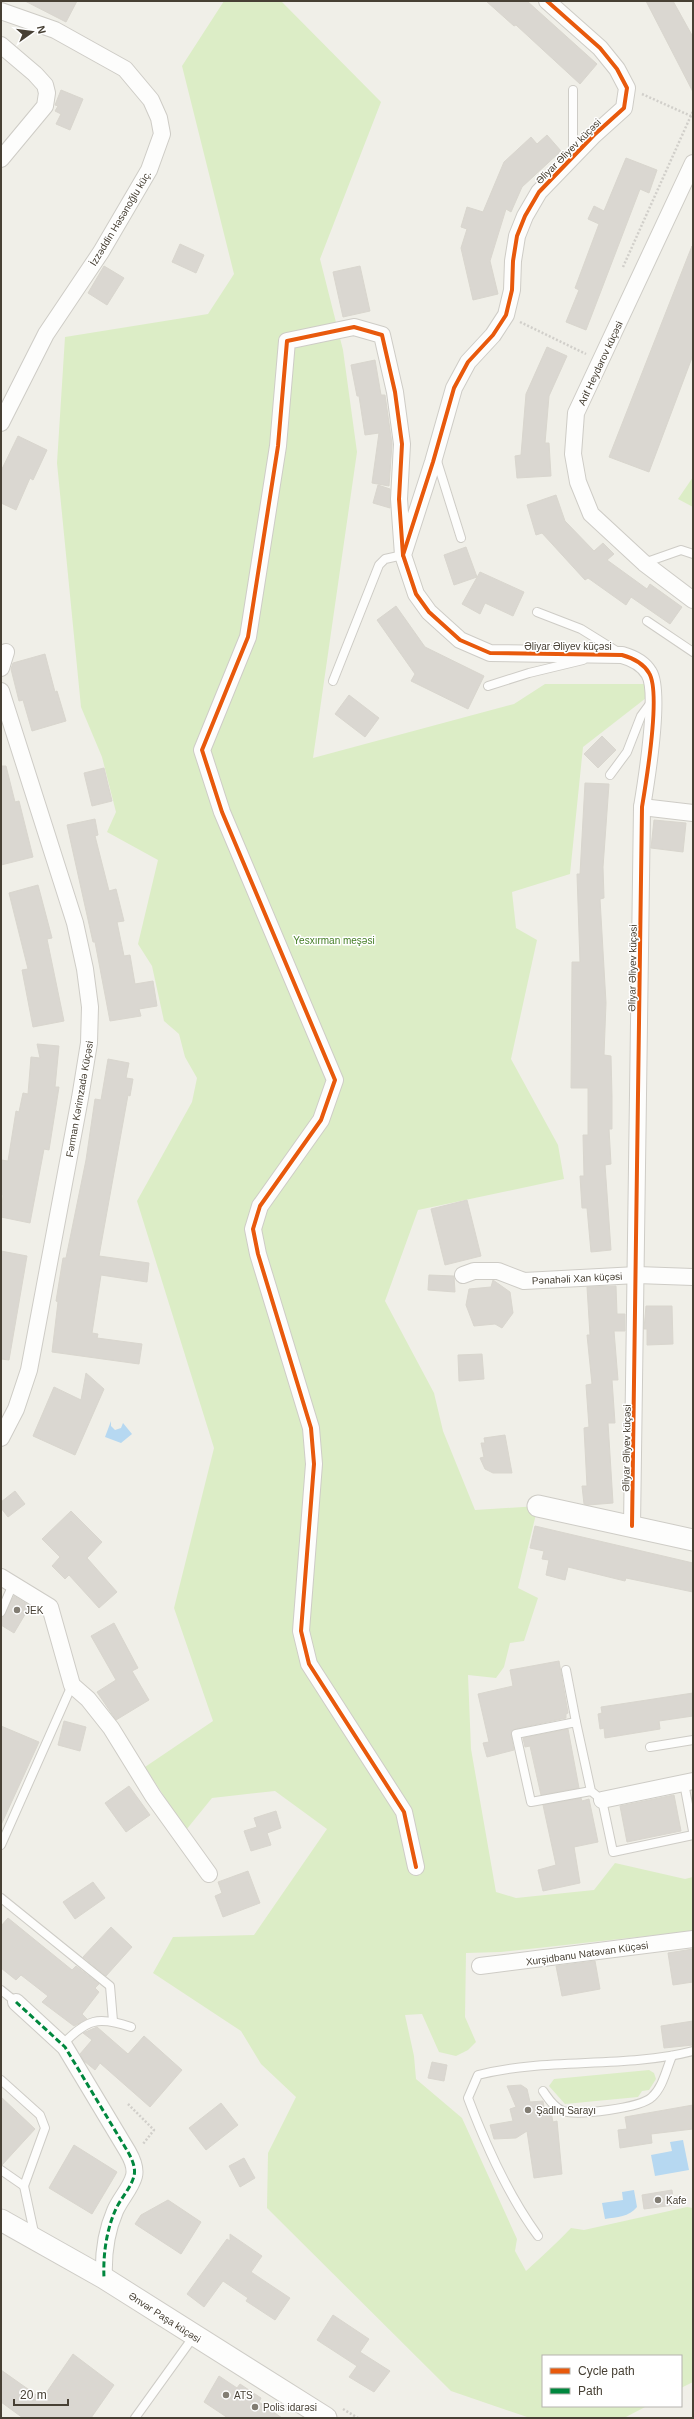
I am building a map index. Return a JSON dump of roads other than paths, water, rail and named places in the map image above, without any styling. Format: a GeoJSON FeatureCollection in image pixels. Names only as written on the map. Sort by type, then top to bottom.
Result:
{"type":"FeatureCollection","features":[{"type":"Feature","properties":{"kind":"street","name":"Əliyar Əliyev küçəsi"},"geometry":{"type":"LineString","coordinates":[[547,1],[600,48],[617,69],[627,88],[624,108],[573,156],[539,192],[525,216],[517,236],[513,261],[512,290],[506,315],[493,336],[468,362],[454,388],[435,456],[403,555],[416,594],[429,612],[460,640],[490,653],[599,653],[622,655],[635,659],[650,674],[653,699],[652,735],[642,807],[637,1275],[632,1526]]}},
{"type":"Feature","properties":{"kind":"street","name":"İzzəddin Həsənoğlu küç."},"geometry":{"type":"LineString","coordinates":[[1,11],[55,30],[125,69],[151,100],[159,118],[162,134],[149,170],[101,252],[46,334],[1,423]]}},
{"type":"Feature","properties":{"kind":"street"},"geometry":{"type":"LineString","coordinates":[[1,45],[35,74],[45,85],[47,93],[46,106],[1,159]]}},
{"type":"Feature","properties":{"kind":"street","name":"Arif Heydərov küçəsi"},"geometry":{"type":"LineString","coordinates":[[693,163],[576,413],[573,454],[578,482],[591,514],[644,563],[693,600]]}},
{"type":"Feature","properties":{"kind":"street"},"geometry":{"type":"LineString","coordinates":[[403,555],[399,499],[402,444],[395,392],[382,335],[354,327],[287,341],[278,446],[248,637],[202,750],[222,812],[335,1080],[321,1120],[260,1206],[253,1229],[258,1254],[311,1428],[314,1464],[301,1631],[309,1664],[404,1812],[416,1867]]}},
{"type":"Feature","properties":{"kind":"street"},"geometry":{"type":"LineString","coordinates":[[1,668],[6,652]]}},
{"type":"Feature","properties":{"kind":"street","name":"Fərman Kərimzadə Küçəsi"},"geometry":{"type":"LineString","coordinates":[[1,691],[75,923],[85,969],[90,1007],[90,1043],[29,1370],[16,1409],[1,1438]]}},
{"type":"Feature","properties":{"kind":"street"},"geometry":{"type":"LineString","coordinates":[[642,807],[693,813]]}},
{"type":"Feature","properties":{"kind":"street","name":"Pənahəli Xan küçəsi"},"geometry":{"type":"LineString","coordinates":[[463,1275],[474,1271],[498,1271],[524,1281],[637,1275],[693,1277]]}},
{"type":"Feature","properties":{"kind":"street"},"geometry":{"type":"LineString","coordinates":[[538,1506],[693,1540]]}},
{"type":"Feature","properties":{"kind":"street"},"geometry":{"type":"LineString","coordinates":[[7,1580],[50,1607],[72,1685],[88,1699],[111,1728],[153,1796],[209,1874]]}},
{"type":"Feature","properties":{"kind":"street"},"geometry":{"type":"LineString","coordinates":[[596,1795],[688,1782]]}},
{"type":"Feature","properties":{"kind":"street","name":"Xurşidbanu Natəvan Küçəsi"},"geometry":{"type":"LineString","coordinates":[[480,1966],[693,1939]]}},
{"type":"Feature","properties":{"kind":"street"},"geometry":{"type":"LineString","coordinates":[[16,2002],[63,2044],[128,2152],[134,2167],[134,2176],[115,2211],[108,2233],[104,2260],[104,2278]]}},
{"type":"Feature","properties":{"kind":"street","name":"Ənvər Paşa küçəsi"},"geometry":{"type":"LineString","coordinates":[[1,2220],[104,2278],[326,2418]]}},
{"type":"Feature","properties":{"kind":"lane"},"geometry":{"type":"LineString","coordinates":[[573,90],[573,156]]}},
{"type":"Feature","properties":{"kind":"lane"},"geometry":{"type":"LineString","coordinates":[[435,456],[461,538]]}},
{"type":"Feature","properties":{"kind":"lane"},"geometry":{"type":"LineString","coordinates":[[644,563],[681,550],[693,554]]}},
{"type":"Feature","properties":{"kind":"lane"},"geometry":{"type":"LineString","coordinates":[[333,681],[379,565],[385,559],[403,555]]}},
{"type":"Feature","properties":{"kind":"lane"},"geometry":{"type":"LineString","coordinates":[[537,612],[580,630],[622,655]]}},
{"type":"Feature","properties":{"kind":"lane"},"geometry":{"type":"LineString","coordinates":[[647,621],[693,652]]}},
{"type":"Feature","properties":{"kind":"lane"},"geometry":{"type":"LineString","coordinates":[[488,686],[529,672],[583,660],[599,653]]}},
{"type":"Feature","properties":{"kind":"lane"},"geometry":{"type":"LineString","coordinates":[[610,775],[627,752],[641,716],[653,699]]}},
{"type":"Feature","properties":{"kind":"lane"},"geometry":{"type":"LineString","coordinates":[[1,1612],[7,1580]]}},
{"type":"Feature","properties":{"kind":"lane"},"geometry":{"type":"LineString","coordinates":[[566,1670],[576,1722],[613,1852],[693,1835]]}},
{"type":"Feature","properties":{"kind":"lane"},"geometry":{"type":"LineString","coordinates":[[1,1845],[72,1685]]}},
{"type":"Feature","properties":{"kind":"lane"},"geometry":{"type":"LineString","coordinates":[[576,1722],[516,1734],[531,1802],[596,1795]]}},
{"type":"Feature","properties":{"kind":"lane"},"geometry":{"type":"LineString","coordinates":[[650,1747],[693,1740]]}},
{"type":"Feature","properties":{"kind":"lane"},"geometry":{"type":"LineString","coordinates":[[688,1782],[693,1831]]}},
{"type":"Feature","properties":{"kind":"lane"},"geometry":{"type":"LineString","coordinates":[[1,1898],[110,1986],[113,2021]]}},
{"type":"Feature","properties":{"kind":"lane"},"geometry":{"type":"LineString","coordinates":[[1,1990],[16,2002]]}},
{"type":"Feature","properties":{"kind":"lane"},"geometry":{"type":"LineString","coordinates":[[63,2044],[78,2028],[86,2024],[113,2021],[130,2027]]}},
{"type":"Feature","properties":{"kind":"lane"},"geometry":{"type":"LineString","coordinates":[[538,2236],[524,2216],[507,2184],[470,2105],[468,2098],[478,2075],[523,2066],[584,2064],[672,2056],[693,2051]]}},
{"type":"Feature","properties":{"kind":"lane"},"geometry":{"type":"LineString","coordinates":[[543,2091],[552,2103],[562,2111],[569,2112],[641,2104],[651,2098],[659,2088],[672,2056]]}},
{"type":"Feature","properties":{"kind":"lane"},"geometry":{"type":"LineString","coordinates":[[1,2080],[40,2115],[45,2128],[24,2186],[36,2239]]}},
{"type":"Feature","properties":{"kind":"lane"},"geometry":{"type":"LineString","coordinates":[[1,2170],[24,2186]]}},
{"type":"Feature","properties":{"kind":"lane"},"geometry":{"type":"LineString","coordinates":[[135,2418],[194,2336]]}},
{"type":"Feature","properties":{"kind":"water"},"geometry":{"type":"Polygon","coordinates":[[[111,1421],[111,1426],[115,1430],[121,1428],[123,1423],[132,1434],[121,1443],[105,1437],[111,1421]]]}},
{"type":"Feature","properties":{"kind":"water"},"geometry":{"type":"Polygon","coordinates":[[[683,2140],[689,2170],[655,2176],[651,2155],[672,2151],[670,2142],[683,2140]]]}},
{"type":"Feature","properties":{"kind":"water"},"geometry":{"type":"Polygon","coordinates":[[[634,2190],[637,2207],[634,2210],[622,2216],[605,2219],[602,2203],[623,2200],[622,2192],[634,2190]]]}},
{"type":"Feature","properties":{"kind":"place","name":"JEK"},"geometry":{"type":"Point","coordinates":[17,1610]}},
{"type":"Feature","properties":{"kind":"place","name":"Şadlıq Sarayı"},"geometry":{"type":"Point","coordinates":[528,2110]}},
{"type":"Feature","properties":{"kind":"place","name":"Kafe"},"geometry":{"type":"Point","coordinates":[658,2200]}},
{"type":"Feature","properties":{"kind":"place","name":"ATS"},"geometry":{"type":"Point","coordinates":[226,2395]}},
{"type":"Feature","properties":{"kind":"place","name":"Polis idarəsi"},"geometry":{"type":"Point","coordinates":[255,2407]}},
{"type":"Feature","properties":{"kind":"park label","name":"Yesxırman meşəsi"},"geometry":{"type":"Point","coordinates":[334,940]}}]}
